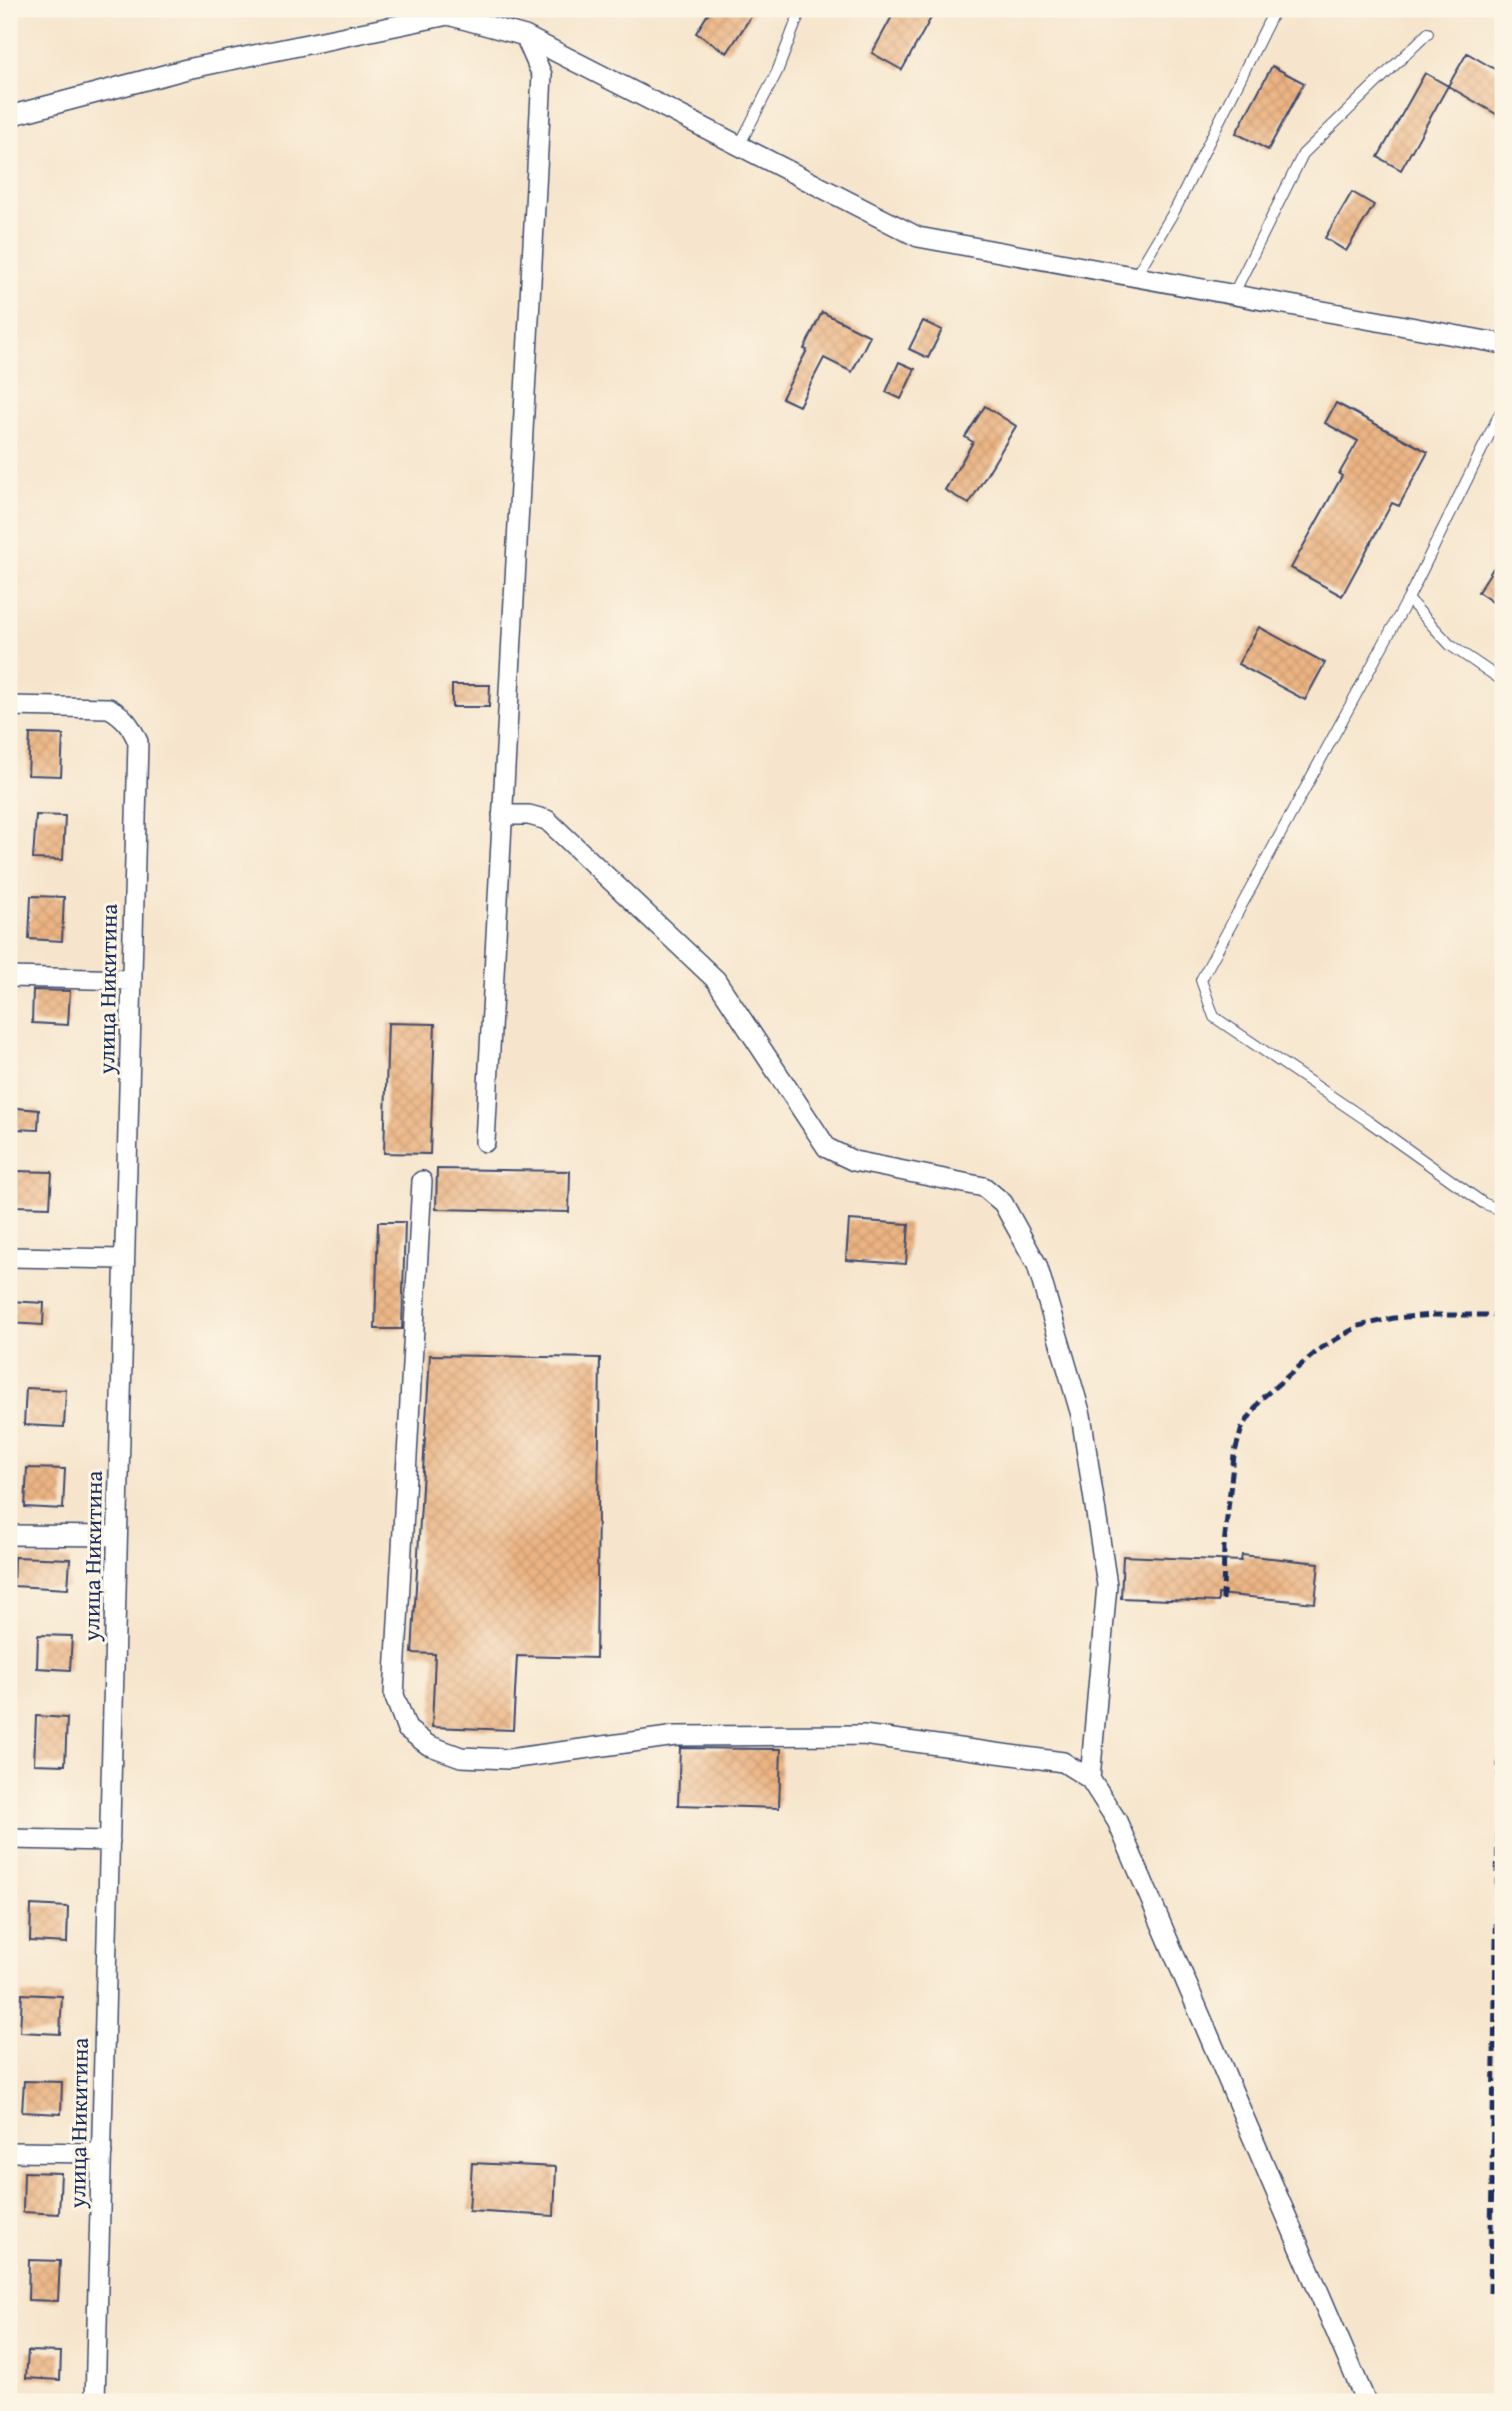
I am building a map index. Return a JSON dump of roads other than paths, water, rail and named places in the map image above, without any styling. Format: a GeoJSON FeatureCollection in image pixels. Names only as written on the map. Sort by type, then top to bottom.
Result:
{"type":"FeatureCollection","features":[{"type":"Feature","properties":{"kind":"street"},"geometry":{"type":"LineString","coordinates":[[9,116],[187,69],[448,15],[525,36],[918,237],[1503,344]]}},
{"type":"Feature","properties":{"kind":"street"},"geometry":{"type":"LineString","coordinates":[[485,1142],[542,75],[525,36]]}},
{"type":"Feature","properties":{"kind":"street","name":"улица Никитина"},"geometry":{"type":"LineString","coordinates":[[9,706],[109,708],[122,715],[131,726],[138,742],[95,2402]]}},
{"type":"Feature","properties":{"kind":"street"},"geometry":{"type":"LineString","coordinates":[[502,815],[529,815],[547,820],[716,980],[827,1148],[854,1161],[984,1187],[1003,1203],[1037,1265],[1081,1415],[1107,1585],[1090,1779]]}},
{"type":"Feature","properties":{"kind":"street"},"geometry":{"type":"LineString","coordinates":[[9,977],[132,980]]}},
{"type":"Feature","properties":{"kind":"street"},"geometry":{"type":"LineString","coordinates":[[422,1181],[394,1695],[407,1729],[428,1745],[461,1757],[509,1759],[676,1736],[863,1735],[1063,1762],[1090,1779],[1117,1821],[1366,2402]]}},
{"type":"Feature","properties":{"kind":"street"},"geometry":{"type":"LineString","coordinates":[[9,1257],[124,1259]]}},
{"type":"Feature","properties":{"kind":"street"},"geometry":{"type":"LineString","coordinates":[[9,1535],[117,1536]]}},
{"type":"Feature","properties":{"kind":"street"},"geometry":{"type":"LineString","coordinates":[[9,1839],[110,1841]]}},
{"type":"Feature","properties":{"kind":"street"},"geometry":{"type":"LineString","coordinates":[[9,2152],[102,2153]]}},
{"type":"Feature","properties":{"kind":"lane"},"geometry":{"type":"LineString","coordinates":[[739,146],[777,72],[801,9]]}},
{"type":"Feature","properties":{"kind":"lane"},"geometry":{"type":"LineString","coordinates":[[1135,277],[1176,208],[1275,9]]}},
{"type":"Feature","properties":{"kind":"lane"},"geometry":{"type":"LineString","coordinates":[[1233,295],[1303,154],[1429,33]]}},
{"type":"Feature","properties":{"kind":"lane"},"geometry":{"type":"LineString","coordinates":[[1503,407],[1408,599],[1201,979],[1214,1017],[1483,1203],[1503,1211]]}},
{"type":"Feature","properties":{"kind":"lane"},"geometry":{"type":"LineString","coordinates":[[1408,599],[1450,645],[1503,681]]}},
{"type":"Feature","properties":{"kind":"railway"},"geometry":{"type":"LineString","coordinates":[[1223,1600],[1224,1545],[1234,1455],[1242,1428],[1262,1398],[1321,1348],[1359,1326],[1394,1318],[1433,1315],[1503,1315]]}},
{"type":"Feature","properties":{"kind":"railway"},"geometry":{"type":"LineString","coordinates":[[1490,2293],[1503,1650]]}}]}
